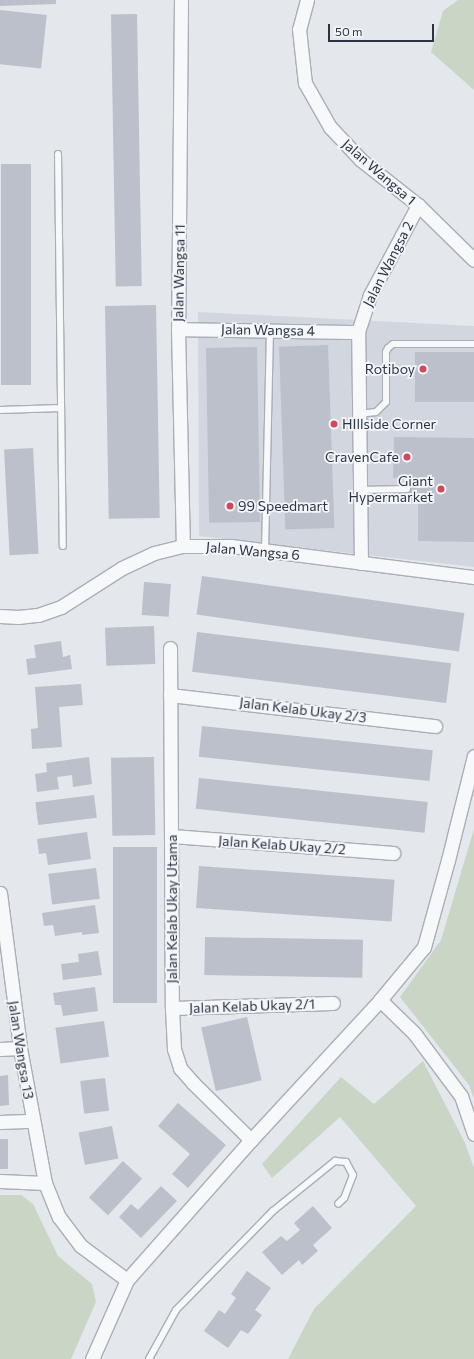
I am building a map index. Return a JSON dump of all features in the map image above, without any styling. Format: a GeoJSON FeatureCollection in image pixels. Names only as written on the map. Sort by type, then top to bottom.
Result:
{"type":"FeatureCollection","features":[{"type":"Feature","properties":{"kind":"street","name":"Jalan Wangsa 11"},"geometry":{"type":"LineString","coordinates":[[181,0],[178,329],[183,546]]}},
{"type":"Feature","properties":{"kind":"street","name":"Jalan Wangsa 1"},"geometry":{"type":"LineString","coordinates":[[306,0],[299,29],[305,82],[330,127],[361,160],[418,205],[474,260]]}},
{"type":"Feature","properties":{"kind":"street","name":"Jalan Wangsa 2"},"geometry":{"type":"LineString","coordinates":[[361,563],[358,332],[370,294],[418,205]]}},
{"type":"Feature","properties":{"kind":"street","name":"Jalan Wangsa 4"},"geometry":{"type":"LineString","coordinates":[[178,329],[358,332]]}},
{"type":"Feature","properties":{"kind":"street","name":"Jalan Wangsa 6"},"geometry":{"type":"LineString","coordinates":[[0,616],[18,617],[38,615],[61,607],[122,568],[154,552],[183,546],[231,546],[474,577]]}},
{"type":"Feature","properties":{"kind":"street","name":"Jalan Kelab Ukay Utama"},"geometry":{"type":"LineString","coordinates":[[170,648],[172,1008],[174,1049],[180,1068],[193,1083],[251,1140]]}},
{"type":"Feature","properties":{"kind":"street","name":"Jalan Kelab Ukay 2/3"},"geometry":{"type":"LineString","coordinates":[[170,695],[435,726]]}},
{"type":"Feature","properties":{"kind":"street"},"geometry":{"type":"LineString","coordinates":[[92,1359],[127,1280],[251,1140],[380,1000],[424,947],[473,761]]}},
{"type":"Feature","properties":{"kind":"street","name":"Jalan Kelab Ukay 2/2"},"geometry":{"type":"LineString","coordinates":[[172,836],[393,853]]}},
{"type":"Feature","properties":{"kind":"street","name":"Jalan Wangsa 13"},"geometry":{"type":"LineString","coordinates":[[0,893],[20,1048],[45,1183],[59,1217],[81,1246],[127,1280]]}},
{"type":"Feature","properties":{"kind":"street"},"geometry":{"type":"LineString","coordinates":[[380,1000],[414,1033],[461,1096],[474,1134]]}},
{"type":"Feature","properties":{"kind":"street","name":"Jalan Kelab Ukay 2/1"},"geometry":{"type":"LineString","coordinates":[[172,1008],[333,1003]]}},
{"type":"Feature","properties":{"kind":"street"},"geometry":{"type":"LineString","coordinates":[[0,1049],[20,1048]]}},
{"type":"Feature","properties":{"kind":"street"},"geometry":{"type":"LineString","coordinates":[[0,1122],[33,1121]]}},
{"type":"Feature","properties":{"kind":"street"},"geometry":{"type":"LineString","coordinates":[[0,1181],[45,1183]]}},
{"type":"Feature","properties":{"kind":"lane"},"geometry":{"type":"LineString","coordinates":[[58,154],[63,546]]}},
{"type":"Feature","properties":{"kind":"lane"},"geometry":{"type":"LineString","coordinates":[[265,551],[270,330]]}},
{"type":"Feature","properties":{"kind":"lane"},"geometry":{"type":"LineString","coordinates":[[359,414],[376,412],[386,402],[386,352],[393,344],[474,344]]}},
{"type":"Feature","properties":{"kind":"lane"},"geometry":{"type":"LineString","coordinates":[[0,410],[62,408]]}},
{"type":"Feature","properties":{"kind":"lane"},"geometry":{"type":"LineString","coordinates":[[360,490],[407,489]]}},
{"type":"Feature","properties":{"kind":"lane"},"geometry":{"type":"LineString","coordinates":[[149,1359],[176,1310],[274,1211],[335,1162],[346,1162],[353,1176],[344,1198],[338,1204]]}},
{"type":"Feature","properties":{"kind":"shaded area"},"geometry":{"type":"Polygon","coordinates":[[[198,312],[474,326],[474,567],[199,536],[198,312]]]}},
{"type":"Feature","properties":{"kind":"green space"},"geometry":{"type":"Polygon","coordinates":[[[458,0],[474,0],[474,90],[431,52],[443,11],[458,0]]]}},
{"type":"Feature","properties":{"kind":"green space"},"geometry":{"type":"Polygon","coordinates":[[[474,829],[474,1099],[469,1085],[400,997],[441,940],[474,829]]]}},
{"type":"Feature","properties":{"kind":"green space"},"geometry":{"type":"Polygon","coordinates":[[[423,1061],[465,1143],[474,1168],[474,1359],[288,1359],[314,1309],[416,1206],[340,1117],[272,1178],[262,1164],[341,1077],[374,1104],[423,1061]]]}},
{"type":"Feature","properties":{"kind":"green space"},"geometry":{"type":"Polygon","coordinates":[[[0,1195],[21,1195],[33,1204],[58,1256],[92,1284],[96,1302],[71,1359],[0,1359],[0,1195]]]}},
{"type":"Feature","properties":{"kind":"building"},"geometry":{"type":"Polygon","coordinates":[[[0,0],[56,0],[56,4],[0,6],[0,0]]]}},
{"type":"Feature","properties":{"kind":"building"},"geometry":{"type":"Polygon","coordinates":[[[0,10],[47,15],[41,69],[0,64],[0,10]]]}},
{"type":"Feature","properties":{"kind":"building"},"geometry":{"type":"Polygon","coordinates":[[[111,14],[137,14],[142,286],[116,286],[111,14]]]}},
{"type":"Feature","properties":{"kind":"building"},"geometry":{"type":"Polygon","coordinates":[[[1,164],[31,164],[31,385],[1,385],[1,164]]]}},
{"type":"Feature","properties":{"kind":"building"},"geometry":{"type":"Polygon","coordinates":[[[156,305],[160,518],[109,519],[105,306],[156,305]]]}},
{"type":"Feature","properties":{"kind":"building"},"geometry":{"type":"Polygon","coordinates":[[[328,345],[334,528],[285,530],[279,347],[328,345]]]}},
{"type":"Feature","properties":{"kind":"building"},"geometry":{"type":"Polygon","coordinates":[[[257,347],[260,522],[209,523],[206,348],[257,347]]]}},
{"type":"Feature","properties":{"kind":"building"},"geometry":{"type":"Polygon","coordinates":[[[415,352],[474,352],[474,402],[415,402],[415,352]]]}},
{"type":"Feature","properties":{"kind":"building","name":"Giant Hypermarket"},"geometry":{"type":"Polygon","coordinates":[[[394,437],[474,438],[474,542],[418,541],[418,502],[409,501],[408,478],[393,478],[394,437]]]}},
{"type":"Feature","properties":{"kind":"building"},"geometry":{"type":"Polygon","coordinates":[[[33,448],[39,554],[10,555],[4,450],[33,448]]]}},
{"type":"Feature","properties":{"kind":"building"},"geometry":{"type":"Polygon","coordinates":[[[202,576],[464,613],[459,652],[197,615],[202,576]]]}},
{"type":"Feature","properties":{"kind":"building"},"geometry":{"type":"Polygon","coordinates":[[[144,582],[171,584],[169,617],[142,615],[144,582]]]}},
{"type":"Feature","properties":{"kind":"building"},"geometry":{"type":"Polygon","coordinates":[[[154,626],[155,664],[106,666],[105,628],[154,626]]]}},
{"type":"Feature","properties":{"kind":"building"},"geometry":{"type":"Polygon","coordinates":[[[197,632],[451,663],[446,703],[192,672],[197,632]]]}},
{"type":"Feature","properties":{"kind":"building"},"geometry":{"type":"Polygon","coordinates":[[[61,641],[63,657],[70,655],[72,669],[28,675],[26,659],[36,658],[34,645],[61,641]]]}},
{"type":"Feature","properties":{"kind":"building"},"geometry":{"type":"Polygon","coordinates":[[[81,684],[83,705],[59,707],[62,747],[32,749],[31,729],[38,728],[35,687],[81,684]]]}},
{"type":"Feature","properties":{"kind":"building"},"geometry":{"type":"Polygon","coordinates":[[[202,726],[433,750],[429,781],[199,757],[202,726]]]}},
{"type":"Feature","properties":{"kind":"building"},"geometry":{"type":"Polygon","coordinates":[[[89,757],[92,784],[73,787],[72,775],[57,777],[59,789],[37,792],[35,774],[47,772],[46,763],[89,757]]]}},
{"type":"Feature","properties":{"kind":"building"},"geometry":{"type":"Polygon","coordinates":[[[154,757],[155,835],[112,836],[111,758],[154,757]]]}},
{"type":"Feature","properties":{"kind":"building"},"geometry":{"type":"Polygon","coordinates":[[[199,778],[428,802],[424,833],[196,809],[199,778]]]}},
{"type":"Feature","properties":{"kind":"building"},"geometry":{"type":"Polygon","coordinates":[[[94,795],[97,818],[38,825],[35,802],[94,795]]]}},
{"type":"Feature","properties":{"kind":"building"},"geometry":{"type":"Polygon","coordinates":[[[87,832],[91,859],[48,865],[46,853],[39,854],[37,839],[87,832]]]}},
{"type":"Feature","properties":{"kind":"building"},"geometry":{"type":"Polygon","coordinates":[[[113,847],[157,847],[157,1003],[113,1003],[113,847]]]}},
{"type":"Feature","properties":{"kind":"building"},"geometry":{"type":"Polygon","coordinates":[[[199,866],[395,880],[392,922],[196,908],[199,866]]]}},
{"type":"Feature","properties":{"kind":"building"},"geometry":{"type":"Polygon","coordinates":[[[96,868],[100,899],[52,905],[48,874],[96,868]]]}},
{"type":"Feature","properties":{"kind":"building"},"geometry":{"type":"Polygon","coordinates":[[[95,905],[99,933],[82,935],[82,932],[55,936],[53,925],[44,926],[42,913],[95,905]]]}},
{"type":"Feature","properties":{"kind":"building"},"geometry":{"type":"Polygon","coordinates":[[[205,937],[363,940],[362,978],[204,975],[205,937]]]}},
{"type":"Feature","properties":{"kind":"building"},"geometry":{"type":"Polygon","coordinates":[[[98,951],[102,975],[63,980],[61,964],[79,962],[78,954],[98,951]]]}},
{"type":"Feature","properties":{"kind":"building"},"geometry":{"type":"Polygon","coordinates":[[[95,987],[98,1011],[63,1016],[61,1005],[55,1005],[53,993],[95,987]]]}},
{"type":"Feature","properties":{"kind":"building"},"geometry":{"type":"Polygon","coordinates":[[[247,1017],[262,1080],[216,1091],[201,1028],[247,1017]]]}},
{"type":"Feature","properties":{"kind":"building"},"geometry":{"type":"Polygon","coordinates":[[[104,1021],[109,1057],[60,1063],[55,1028],[104,1021]]]}},
{"type":"Feature","properties":{"kind":"building"},"geometry":{"type":"Polygon","coordinates":[[[8,1075],[9,1105],[0,1106],[0,1076],[8,1075]]]}},
{"type":"Feature","properties":{"kind":"building"},"geometry":{"type":"Polygon","coordinates":[[[105,1078],[109,1111],[84,1114],[80,1081],[105,1078]]]}},
{"type":"Feature","properties":{"kind":"building"},"geometry":{"type":"Polygon","coordinates":[[[178,1103],[226,1145],[188,1188],[172,1174],[190,1154],[158,1126],[178,1103]]]}},
{"type":"Feature","properties":{"kind":"building"},"geometry":{"type":"Polygon","coordinates":[[[112,1126],[118,1158],[85,1165],[79,1132],[112,1126]]]}},
{"type":"Feature","properties":{"kind":"building"},"geometry":{"type":"Polygon","coordinates":[[[0,1139],[8,1139],[8,1169],[0,1169],[0,1139]]]}},
{"type":"Feature","properties":{"kind":"building"},"geometry":{"type":"Polygon","coordinates":[[[123,1161],[142,1179],[108,1215],[89,1198],[123,1161]]]}},
{"type":"Feature","properties":{"kind":"building"},"geometry":{"type":"Polygon","coordinates":[[[161,1186],[177,1201],[141,1238],[119,1217],[131,1204],[138,1210],[161,1186]]]}},
{"type":"Feature","properties":{"kind":"building"},"geometry":{"type":"Polygon","coordinates":[[[313,1206],[332,1228],[313,1245],[318,1251],[302,1265],[299,1260],[282,1275],[262,1252],[281,1236],[287,1241],[300,1230],[294,1223],[313,1206]]]}},
{"type":"Feature","properties":{"kind":"building"},"geometry":{"type":"Polygon","coordinates":[[[247,1271],[271,1288],[255,1310],[262,1315],[248,1334],[241,1330],[228,1348],[204,1331],[219,1310],[225,1314],[236,1298],[231,1294],[247,1271]]]}},
{"type":"Feature","properties":{"kind":"place","name":"Rotiboy"},"geometry":{"type":"Point","coordinates":[423,369]}},
{"type":"Feature","properties":{"kind":"place","name":"HIllside Corner"},"geometry":{"type":"Point","coordinates":[334,424]}},
{"type":"Feature","properties":{"kind":"place","name":"CravenCafe"},"geometry":{"type":"Point","coordinates":[407,457]}},
{"type":"Feature","properties":{"kind":"place","name":"Giant Hypermarket"},"geometry":{"type":"Point","coordinates":[441,489]}},
{"type":"Feature","properties":{"kind":"place","name":"99 Speedmart"},"geometry":{"type":"Point","coordinates":[230,506]}}]}
